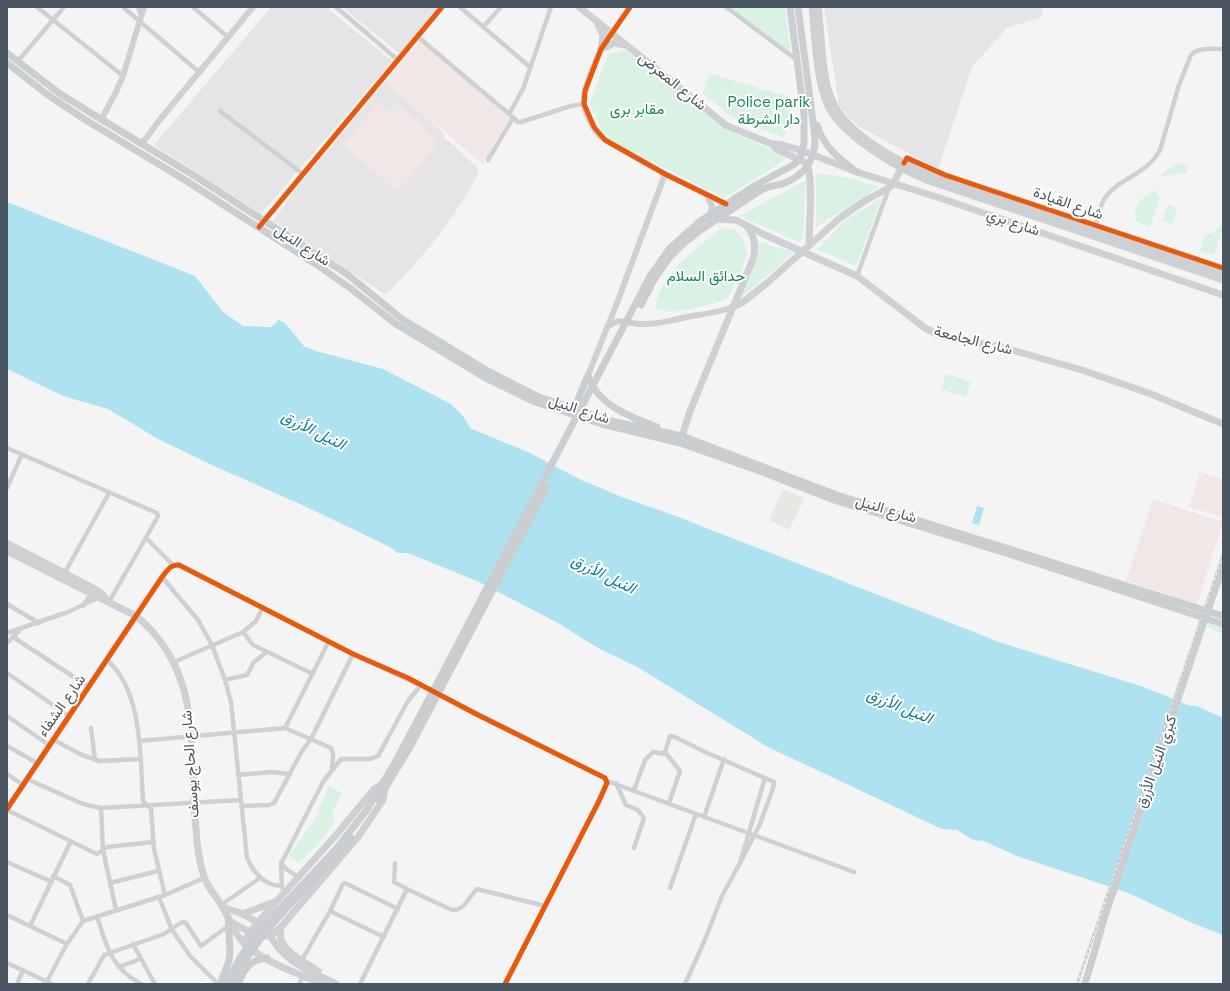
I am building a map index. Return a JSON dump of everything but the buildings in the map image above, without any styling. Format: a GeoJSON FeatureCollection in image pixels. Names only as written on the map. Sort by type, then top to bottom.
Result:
{"type":"FeatureCollection","features":[{"type":"Feature","properties":{"kind":"main road","name":"شارع المعرض"},"geometry":{"type":"LineString","coordinates":[[579,7],[727,126],[772,144],[779,144],[803,151]]}},
{"type":"Feature","properties":{"kind":"main road"},"geometry":{"type":"LineString","coordinates":[[232,984],[241,966],[262,935],[341,852],[383,787],[446,679],[653,277],[684,243],[726,204],[771,176],[793,165],[800,158],[803,151],[804,114],[790,7]]}},
{"type":"Feature","properties":{"kind":"main road"},"geometry":{"type":"LineString","coordinates":[[713,217],[769,186],[781,184],[798,175],[808,166],[813,156],[815,136],[798,7]]}},
{"type":"Feature","properties":{"kind":"main road","name":"شارع القيادة"},"geometry":{"type":"LineString","coordinates":[[812,7],[818,63],[823,91],[828,106],[840,123],[850,132],[904,163],[930,175],[1095,228],[1173,258],[1223,280]]}},
{"type":"Feature","properties":{"kind":"main road","name":"شارع القيادة"},"geometry":{"type":"LineString","coordinates":[[818,7],[828,90],[833,103],[844,120],[854,129],[929,181],[1223,274]]}},
{"type":"Feature","properties":{"kind":"main road"},"geometry":{"type":"LineString","coordinates":[[592,17],[603,35],[601,49]]}},
{"type":"Feature","properties":{"kind":"main road"},"geometry":{"type":"LineString","coordinates":[[601,49],[614,43],[627,46]]}},
{"type":"Feature","properties":{"kind":"main road","name":"شارع النيل"},"geometry":{"type":"LineString","coordinates":[[7,53],[59,93],[347,274],[392,312],[428,336],[504,380],[539,397],[611,421],[664,431],[834,500],[1012,555],[1223,624]]}},
{"type":"Feature","properties":{"kind":"main road","name":"شارع النيل"},"geometry":{"type":"LineString","coordinates":[[7,63],[84,119],[259,227],[350,288],[392,322],[499,385],[544,406],[579,417],[681,439],[837,495],[1223,616]]}},
{"type":"Feature","properties":{"kind":"main road"},"geometry":{"type":"LineString","coordinates":[[811,107],[817,126],[827,146],[840,160],[857,172]]}},
{"type":"Feature","properties":{"kind":"main road","name":"شارع المعرض"},"geometry":{"type":"LineString","coordinates":[[772,144],[777,149],[800,158],[808,166]]}},
{"type":"Feature","properties":{"kind":"main road","name":"شارع بري"},"geometry":{"type":"LineString","coordinates":[[803,151],[891,186],[940,198],[1223,294]]}},
{"type":"Feature","properties":{"kind":"main road"},"geometry":{"type":"LineString","coordinates":[[732,308],[748,298],[858,205],[891,186],[904,163]]}},
{"type":"Feature","properties":{"kind":"main road"},"geometry":{"type":"LineString","coordinates":[[808,166],[809,245]]}},
{"type":"Feature","properties":{"kind":"main road","name":"شارع الجامعة"},"geometry":{"type":"LineString","coordinates":[[713,217],[733,219],[857,276],[925,328],[941,336],[1005,348],[1089,372],[1151,394],[1223,424]]}},
{"type":"Feature","properties":{"kind":"main road"},"geometry":{"type":"LineString","coordinates":[[681,439],[690,411],[755,251],[752,233],[744,224]]}},
{"type":"Feature","properties":{"kind":"main road"},"geometry":{"type":"LineString","coordinates":[[570,407],[577,402],[588,374]]}},
{"type":"Feature","properties":{"kind":"main road"},"geometry":{"type":"LineString","coordinates":[[588,374],[591,385],[609,403],[632,417],[664,431]]}},
{"type":"Feature","properties":{"kind":"main road","name":"شارع الحاج يوسف"},"geometry":{"type":"LineString","coordinates":[[7,543],[136,616],[158,637],[174,662],[187,702],[192,736],[193,803],[198,850],[204,878],[222,906],[229,922],[243,942],[267,958],[303,976],[336,984]]}},
{"type":"Feature","properties":{"kind":"main road","name":"شارع الحاج يوسف"},"geometry":{"type":"LineString","coordinates":[[7,551],[92,591]]}},
{"type":"Feature","properties":{"kind":"main road"},"geometry":{"type":"LineString","coordinates":[[1211,608],[1223,567]]}},
{"type":"Feature","properties":{"kind":"main road"},"geometry":{"type":"LineString","coordinates":[[1087,984],[1106,917],[1211,608],[1223,577]]}},
{"type":"Feature","properties":{"kind":"main road"},"geometry":{"type":"LineString","coordinates":[[243,942],[283,890],[298,877],[374,789],[383,787]]}},
{"type":"Feature","properties":{"kind":"main road"},"geometry":{"type":"LineString","coordinates":[[219,984],[229,961],[231,940],[229,922],[251,931],[271,935],[281,928],[358,837],[383,800],[383,787]]}},
{"type":"Feature","properties":{"kind":"main road"},"geometry":{"type":"LineString","coordinates":[[226,984],[241,956],[256,934],[336,849],[366,812],[383,787]]}},
{"type":"Feature","properties":{"kind":"main road"},"geometry":{"type":"LineString","coordinates":[[243,914],[276,901]]}},
{"type":"Feature","properties":{"kind":"main road","name":"شارع الحاج يوسف"},"geometry":{"type":"LineString","coordinates":[[222,906],[243,914],[258,922],[271,935],[277,946],[289,960],[325,982]]}},
{"type":"Feature","properties":{"kind":"main road"},"geometry":{"type":"LineString","coordinates":[[281,928],[279,934],[283,944],[325,982]]}},
{"type":"Feature","properties":{"kind":"main road"},"geometry":{"type":"LineString","coordinates":[[238,984],[249,964],[257,959],[267,958]]}},
{"type":"Feature","properties":{"kind":"street"},"geometry":{"type":"LineString","coordinates":[[37,7],[123,76]]}},
{"type":"Feature","properties":{"kind":"street"},"geometry":{"type":"LineString","coordinates":[[18,62],[64,7]]}},
{"type":"Feature","properties":{"kind":"street"},"geometry":{"type":"LineString","coordinates":[[123,7],[140,17],[199,72]]}},
{"type":"Feature","properties":{"kind":"street"},"geometry":{"type":"LineString","coordinates":[[138,7],[140,17]]}},
{"type":"Feature","properties":{"kind":"street"},"geometry":{"type":"LineString","coordinates":[[101,120],[123,76],[144,7]]}},
{"type":"Feature","properties":{"kind":"street"},"geometry":{"type":"LineString","coordinates":[[193,7],[228,37]]}},
{"type":"Feature","properties":{"kind":"street"},"geometry":{"type":"LineString","coordinates":[[142,144],[253,7]]}},
{"type":"Feature","properties":{"kind":"street"},"geometry":{"type":"LineString","coordinates":[[336,7],[398,60]]}},
{"type":"Feature","properties":{"kind":"street"},"geometry":{"type":"LineString","coordinates":[[259,227],[442,7]]}},
{"type":"Feature","properties":{"kind":"street"},"geometry":{"type":"LineString","coordinates":[[460,7],[530,68]]}},
{"type":"Feature","properties":{"kind":"street"},"geometry":{"type":"LineString","coordinates":[[484,28],[500,7]]}},
{"type":"Feature","properties":{"kind":"street"},"geometry":{"type":"LineString","coordinates":[[488,160],[523,89],[551,7]]}},
{"type":"Feature","properties":{"kind":"street"},"geometry":{"type":"LineString","coordinates":[[630,7],[611,32],[601,49],[585,91],[584,104],[594,127],[602,138],[665,174],[726,204]]}},
{"type":"Feature","properties":{"kind":"street"},"geometry":{"type":"LineString","coordinates":[[726,7],[796,60]]}},
{"type":"Feature","properties":{"kind":"street"},"geometry":{"type":"LineString","coordinates":[[418,37],[511,116],[521,122],[571,106],[584,104]]}},
{"type":"Feature","properties":{"kind":"street"},"geometry":{"type":"LineString","coordinates":[[1095,228],[1106,197],[1149,166],[1156,159],[1179,85],[1194,52],[1205,49],[1223,49]]}},
{"type":"Feature","properties":{"kind":"street"},"geometry":{"type":"LineString","coordinates":[[220,111],[303,174]]}},
{"type":"Feature","properties":{"kind":"street"},"geometry":{"type":"LineString","coordinates":[[588,374],[607,328],[665,174]]}},
{"type":"Feature","properties":{"kind":"street"},"geometry":{"type":"LineString","coordinates":[[857,276],[891,186]]}},
{"type":"Feature","properties":{"kind":"street"},"geometry":{"type":"LineString","coordinates":[[706,195],[711,200],[713,217]]}},
{"type":"Feature","properties":{"kind":"street","name":"شارع القيادة"},"geometry":{"type":"LineString","coordinates":[[1173,258],[1223,268]]}},
{"type":"Feature","properties":{"kind":"street"},"geometry":{"type":"LineString","coordinates":[[607,328],[613,322],[620,320],[629,323],[647,324],[704,315],[732,308]]}},
{"type":"Feature","properties":{"kind":"street"},"geometry":{"type":"LineString","coordinates":[[7,448],[157,513],[158,516],[146,538],[108,601]]}},
{"type":"Feature","properties":{"kind":"street"},"geometry":{"type":"LineString","coordinates":[[7,488],[22,454]]}},
{"type":"Feature","properties":{"kind":"street"},"geometry":{"type":"LineString","coordinates":[[64,574],[109,493]]}},
{"type":"Feature","properties":{"kind":"street"},"geometry":{"type":"LineString","coordinates":[[146,538],[173,565],[186,568],[353,654],[430,690]]}},
{"type":"Feature","properties":{"kind":"street"},"geometry":{"type":"LineString","coordinates":[[136,616],[162,577],[173,565]]}},
{"type":"Feature","properties":{"kind":"street"},"geometry":{"type":"LineString","coordinates":[[162,577],[198,620],[212,645],[225,680],[231,702],[247,858],[252,869],[260,878],[283,890]]}},
{"type":"Feature","properties":{"kind":"street"},"geometry":{"type":"LineString","coordinates":[[82,607],[92,591]]}},
{"type":"Feature","properties":{"kind":"street"},"geometry":{"type":"LineString","coordinates":[[7,633],[82,607],[101,596]]}},
{"type":"Feature","properties":{"kind":"street"},"geometry":{"type":"LineString","coordinates":[[7,604],[39,623]]}},
{"type":"Feature","properties":{"kind":"street"},"geometry":{"type":"LineString","coordinates":[[174,662],[243,632],[256,621],[263,607]]}},
{"type":"Feature","properties":{"kind":"street","name":"شارع الشفاء"},"geometry":{"type":"LineString","coordinates":[[7,809],[52,739],[90,687],[136,616]]}},
{"type":"Feature","properties":{"kind":"street"},"geometry":{"type":"LineString","coordinates":[[7,643],[22,628]]}},
{"type":"Feature","properties":{"kind":"street"},"geometry":{"type":"LineString","coordinates":[[243,632],[253,645],[313,674]]}},
{"type":"Feature","properties":{"kind":"street"},"geometry":{"type":"LineString","coordinates":[[13,637],[90,687]]}},
{"type":"Feature","properties":{"kind":"street"},"geometry":{"type":"LineString","coordinates":[[285,728],[329,641]]}},
{"type":"Feature","properties":{"kind":"street"},"geometry":{"type":"LineString","coordinates":[[225,680],[247,675],[254,662],[267,652]]}},
{"type":"Feature","properties":{"kind":"street"},"geometry":{"type":"LineString","coordinates":[[241,806],[272,805],[302,751],[311,739],[353,654]]}},
{"type":"Feature","properties":{"kind":"street"},"geometry":{"type":"LineString","coordinates":[[107,660],[113,665],[131,696],[134,707],[139,741],[143,801],[151,809],[153,842],[158,871],[165,895]]}},
{"type":"Feature","properties":{"kind":"street"},"geometry":{"type":"LineString","coordinates":[[7,673],[69,716]]}},
{"type":"Feature","properties":{"kind":"street"},"geometry":{"type":"LineString","coordinates":[[283,890],[281,864],[323,782],[332,768],[341,759],[370,758],[378,756],[408,701],[421,685]]}},
{"type":"Feature","properties":{"kind":"street"},"geometry":{"type":"LineString","coordinates":[[441,695],[605,778],[607,781],[616,783],[854,872]]}},
{"type":"Feature","properties":{"kind":"street"},"geometry":{"type":"LineString","coordinates":[[7,724],[9,717],[48,746]]}},
{"type":"Feature","properties":{"kind":"street"},"geometry":{"type":"LineString","coordinates":[[91,728],[95,760]]}},
{"type":"Feature","properties":{"kind":"street"},"geometry":{"type":"LineString","coordinates":[[139,741],[285,728],[331,748],[333,754],[332,768]]}},
{"type":"Feature","properties":{"kind":"street"},"geometry":{"type":"LineString","coordinates":[[669,803],[680,771],[664,750],[669,738],[672,736],[774,783],[755,835],[722,896],[704,942],[685,984]]}},
{"type":"Feature","properties":{"kind":"street"},"geometry":{"type":"LineString","coordinates":[[52,739],[95,760],[140,759]]}},
{"type":"Feature","properties":{"kind":"street"},"geometry":{"type":"LineString","coordinates":[[7,746],[37,763]]}},
{"type":"Feature","properties":{"kind":"street"},"geometry":{"type":"LineString","coordinates":[[634,790],[646,758],[653,752],[666,754]]}},
{"type":"Feature","properties":{"kind":"street"},"geometry":{"type":"LineString","coordinates":[[704,817],[724,759]]}},
{"type":"Feature","properties":{"kind":"street"},"geometry":{"type":"LineString","coordinates":[[238,775],[271,772],[290,774]]}},
{"type":"Feature","properties":{"kind":"street"},"geometry":{"type":"LineString","coordinates":[[7,774],[23,785]]}},
{"type":"Feature","properties":{"kind":"street"},"geometry":{"type":"LineString","coordinates":[[740,863],[765,778]]}},
{"type":"Feature","properties":{"kind":"street"},"geometry":{"type":"LineString","coordinates":[[27,779],[83,804],[101,808],[240,800]]}},
{"type":"Feature","properties":{"kind":"street"},"geometry":{"type":"LineString","coordinates":[[505,984],[607,781]]}},
{"type":"Feature","properties":{"kind":"street"},"geometry":{"type":"LineString","coordinates":[[616,783],[626,805],[638,810],[644,818],[634,848]]}},
{"type":"Feature","properties":{"kind":"street"},"geometry":{"type":"LineString","coordinates":[[101,808],[104,850],[116,910]]}},
{"type":"Feature","properties":{"kind":"street"},"geometry":{"type":"LineString","coordinates":[[7,809],[97,854],[107,847],[153,842]]}},
{"type":"Feature","properties":{"kind":"street"},"geometry":{"type":"LineString","coordinates":[[670,888],[696,814]]}},
{"type":"Feature","properties":{"kind":"street"},"geometry":{"type":"LineString","coordinates":[[30,926],[50,881],[71,841]]}},
{"type":"Feature","properties":{"kind":"street"},"geometry":{"type":"LineString","coordinates":[[7,862],[50,881]]}},
{"type":"Feature","properties":{"kind":"street"},"geometry":{"type":"LineString","coordinates":[[395,863],[394,882],[452,910],[458,910],[463,907],[477,889],[545,906]]}},
{"type":"Feature","properties":{"kind":"street"},"geometry":{"type":"LineString","coordinates":[[281,864],[298,877]]}},
{"type":"Feature","properties":{"kind":"street"},"geometry":{"type":"LineString","coordinates":[[110,883],[158,871]]}},
{"type":"Feature","properties":{"kind":"street"},"geometry":{"type":"LineString","coordinates":[[53,876],[70,885],[83,921]]}},
{"type":"Feature","properties":{"kind":"street"},"geometry":{"type":"LineString","coordinates":[[7,963],[50,983],[67,944],[83,921],[165,895],[204,878]]}},
{"type":"Feature","properties":{"kind":"street"},"geometry":{"type":"LineString","coordinates":[[222,906],[260,878]]}},
{"type":"Feature","properties":{"kind":"street"},"geometry":{"type":"LineString","coordinates":[[302,960],[330,911],[343,884],[346,882],[398,909]]}},
{"type":"Feature","properties":{"kind":"street"},"geometry":{"type":"LineString","coordinates":[[360,984],[407,889]]}},
{"type":"Feature","properties":{"kind":"street"},"geometry":{"type":"LineString","coordinates":[[159,896],[172,930],[191,957],[219,984]]}},
{"type":"Feature","properties":{"kind":"street"},"geometry":{"type":"LineString","coordinates":[[330,911],[384,937]]}},
{"type":"Feature","properties":{"kind":"street"},"geometry":{"type":"LineString","coordinates":[[7,915],[67,944]]}},
{"type":"Feature","properties":{"kind":"street"},"geometry":{"type":"LineString","coordinates":[[97,916],[108,953],[119,967],[132,979],[141,984]]}},
{"type":"Feature","properties":{"kind":"street"},"geometry":{"type":"LineString","coordinates":[[88,984],[102,957],[108,953],[164,934],[184,921],[201,946],[229,922]]}},
{"type":"Feature","properties":{"kind":"street"},"geometry":{"type":"LineString","coordinates":[[132,944],[155,984]]}},
{"type":"Feature","properties":{"kind":"street"},"geometry":{"type":"LineString","coordinates":[[119,967],[140,959]]}},
{"type":"Feature","properties":{"kind":"street"},"geometry":{"type":"LineString","coordinates":[[17,984],[23,970]]}},
{"type":"Feature","properties":{"kind":"street"},"geometry":{"type":"LineString","coordinates":[[299,984],[303,976]]}},
{"type":"Feature","properties":{"kind":"shaded area"},"geometry":{"type":"Polygon","coordinates":[[[271,7],[326,7],[392,61],[261,214],[154,145],[271,7]]]}},
{"type":"Feature","properties":{"kind":"shaded area"},"geometry":{"type":"Polygon","coordinates":[[[342,7],[439,7],[400,54],[342,7]]]}},
{"type":"Feature","properties":{"kind":"shaded area"},"geometry":{"type":"Polygon","coordinates":[[[824,7],[1043,7],[1041,18],[1008,27],[972,67],[938,169],[861,128],[849,118],[839,105],[824,7]]]}},
{"type":"Feature","properties":{"kind":"shaded area"},"geometry":{"type":"Polygon","coordinates":[[[420,40],[509,118],[483,164],[385,82],[420,40]]]}},
{"type":"Feature","properties":{"kind":"shaded area"},"geometry":{"type":"Polygon","coordinates":[[[385,82],[441,130],[445,138],[479,169],[477,176],[466,196],[441,233],[386,295],[273,221],[299,185],[385,82]]]}},
{"type":"Feature","properties":{"kind":"shaded area"},"geometry":{"type":"Polygon","coordinates":[[[378,103],[388,111],[397,103],[437,141],[437,144],[398,192],[343,146],[378,103]]]}},
{"type":"Feature","properties":{"kind":"shaded area"},"geometry":{"type":"Polygon","coordinates":[[[1200,472],[1223,479],[1223,517],[1189,507],[1200,472]]]}},
{"type":"Feature","properties":{"kind":"shaded area"},"geometry":{"type":"Polygon","coordinates":[[[783,489],[805,498],[789,530],[769,520],[783,489]]]}},
{"type":"Feature","properties":{"kind":"shaded area"},"geometry":{"type":"Polygon","coordinates":[[[1153,499],[1223,522],[1197,604],[1126,581],[1153,499]]]}},
{"type":"Feature","properties":{"kind":"green space"},"geometry":{"type":"Polygon","coordinates":[[[729,7],[785,7],[791,55],[729,7]]]}},
{"type":"Feature","properties":{"kind":"green space","name":"مقابر برى"},"geometry":{"type":"Polygon","coordinates":[[[625,50],[726,130],[785,155],[785,160],[724,198],[605,138],[590,103],[608,54],[625,50]]]}},
{"type":"Feature","properties":{"kind":"green space","name":"Police parik دار الشرطة"},"geometry":{"type":"Polygon","coordinates":[[[709,73],[792,98],[784,138],[733,118],[703,93],[709,73]]]}},
{"type":"Feature","properties":{"kind":"green space"},"geometry":{"type":"Polygon","coordinates":[[[1179,163],[1188,166],[1186,173],[1162,176],[1162,173],[1179,163]]]}},
{"type":"Feature","properties":{"kind":"green space"},"geometry":{"type":"Polygon","coordinates":[[[816,173],[848,178],[879,187],[816,227],[816,173]]]}},
{"type":"Feature","properties":{"kind":"green space"},"geometry":{"type":"Polygon","coordinates":[[[806,180],[803,239],[799,242],[739,216],[806,180]]]}},
{"type":"Feature","properties":{"kind":"green space"},"geometry":{"type":"Polygon","coordinates":[[[1154,190],[1160,198],[1150,227],[1136,221],[1135,211],[1139,202],[1154,190]]]}},
{"type":"Feature","properties":{"kind":"green space"},"geometry":{"type":"Polygon","coordinates":[[[882,198],[856,266],[817,249],[848,218],[882,198]]]}},
{"type":"Feature","properties":{"kind":"green space"},"geometry":{"type":"Polygon","coordinates":[[[1168,204],[1177,209],[1171,224],[1162,220],[1168,204]]]}},
{"type":"Feature","properties":{"kind":"green space"},"geometry":{"type":"Polygon","coordinates":[[[1223,224],[1223,229],[1214,255],[1200,251],[1205,234],[1213,233],[1223,224]]]}},
{"type":"Feature","properties":{"kind":"green space","name":"حدائق السلام"},"geometry":{"type":"Polygon","coordinates":[[[726,228],[735,230],[741,236],[745,244],[747,254],[741,272],[728,298],[713,304],[680,311],[661,311],[655,308],[658,296],[664,284],[679,264],[718,230],[726,228]]]}},
{"type":"Feature","properties":{"kind":"green space","name":"حدائق السلام"},"geometry":{"type":"Polygon","coordinates":[[[758,241],[794,253],[738,300],[757,257],[758,241]]]}},
{"type":"Feature","properties":{"kind":"green space"},"geometry":{"type":"Polygon","coordinates":[[[946,374],[971,382],[966,397],[941,389],[946,374]]]}},
{"type":"Feature","properties":{"kind":"green space"},"geometry":{"type":"Polygon","coordinates":[[[1208,623],[1223,627],[1223,634],[1208,627],[1208,623]]]}},
{"type":"Feature","properties":{"kind":"green space"},"geometry":{"type":"Polygon","coordinates":[[[329,786],[342,793],[332,814],[335,822],[316,846],[298,863],[289,856],[319,813],[318,810],[329,786]]]}},
{"type":"Feature","properties":{"kind":"water","name":"النيل الأزرق"},"geometry":{"type":"Polygon","coordinates":[[[7,202],[195,276],[223,312],[243,326],[271,327],[279,320],[285,323],[304,346],[316,351],[383,369],[451,404],[463,416],[470,428],[530,453],[581,480],[1002,643],[1144,687],[1188,705],[1197,706],[1223,718],[1223,935],[1197,925],[1126,892],[1017,856],[984,841],[973,840],[957,830],[942,829],[768,747],[639,668],[598,648],[558,623],[479,582],[408,553],[398,553],[390,547],[300,504],[158,439],[108,409],[63,396],[7,369],[7,202]]]}},
{"type":"Feature","properties":{"kind":"water"},"geometry":{"type":"Polygon","coordinates":[[[977,506],[984,508],[979,525],[972,523],[977,506]]]}},
{"type":"Feature","properties":{"kind":"railway"},"geometry":{"type":"LineString","coordinates":[[1077,984],[1223,555]]}},
{"type":"Feature","properties":{"kind":"cycle path"},"geometry":{"type":"LineString","coordinates":[[259,227],[442,7]]}},
{"type":"Feature","properties":{"kind":"cycle path"},"geometry":{"type":"LineString","coordinates":[[630,7],[601,49],[585,91],[584,104],[594,127],[605,140],[665,174],[726,204]]}},
{"type":"Feature","properties":{"kind":"cycle path"},"geometry":{"type":"LineString","coordinates":[[904,163],[907,158],[945,175],[1223,268]]}},
{"type":"Feature","properties":{"kind":"cycle path"},"geometry":{"type":"LineString","coordinates":[[7,809],[162,577],[171,567],[179,565],[353,654],[408,678],[476,714],[605,778],[607,783],[599,801],[505,984]]}}]}
